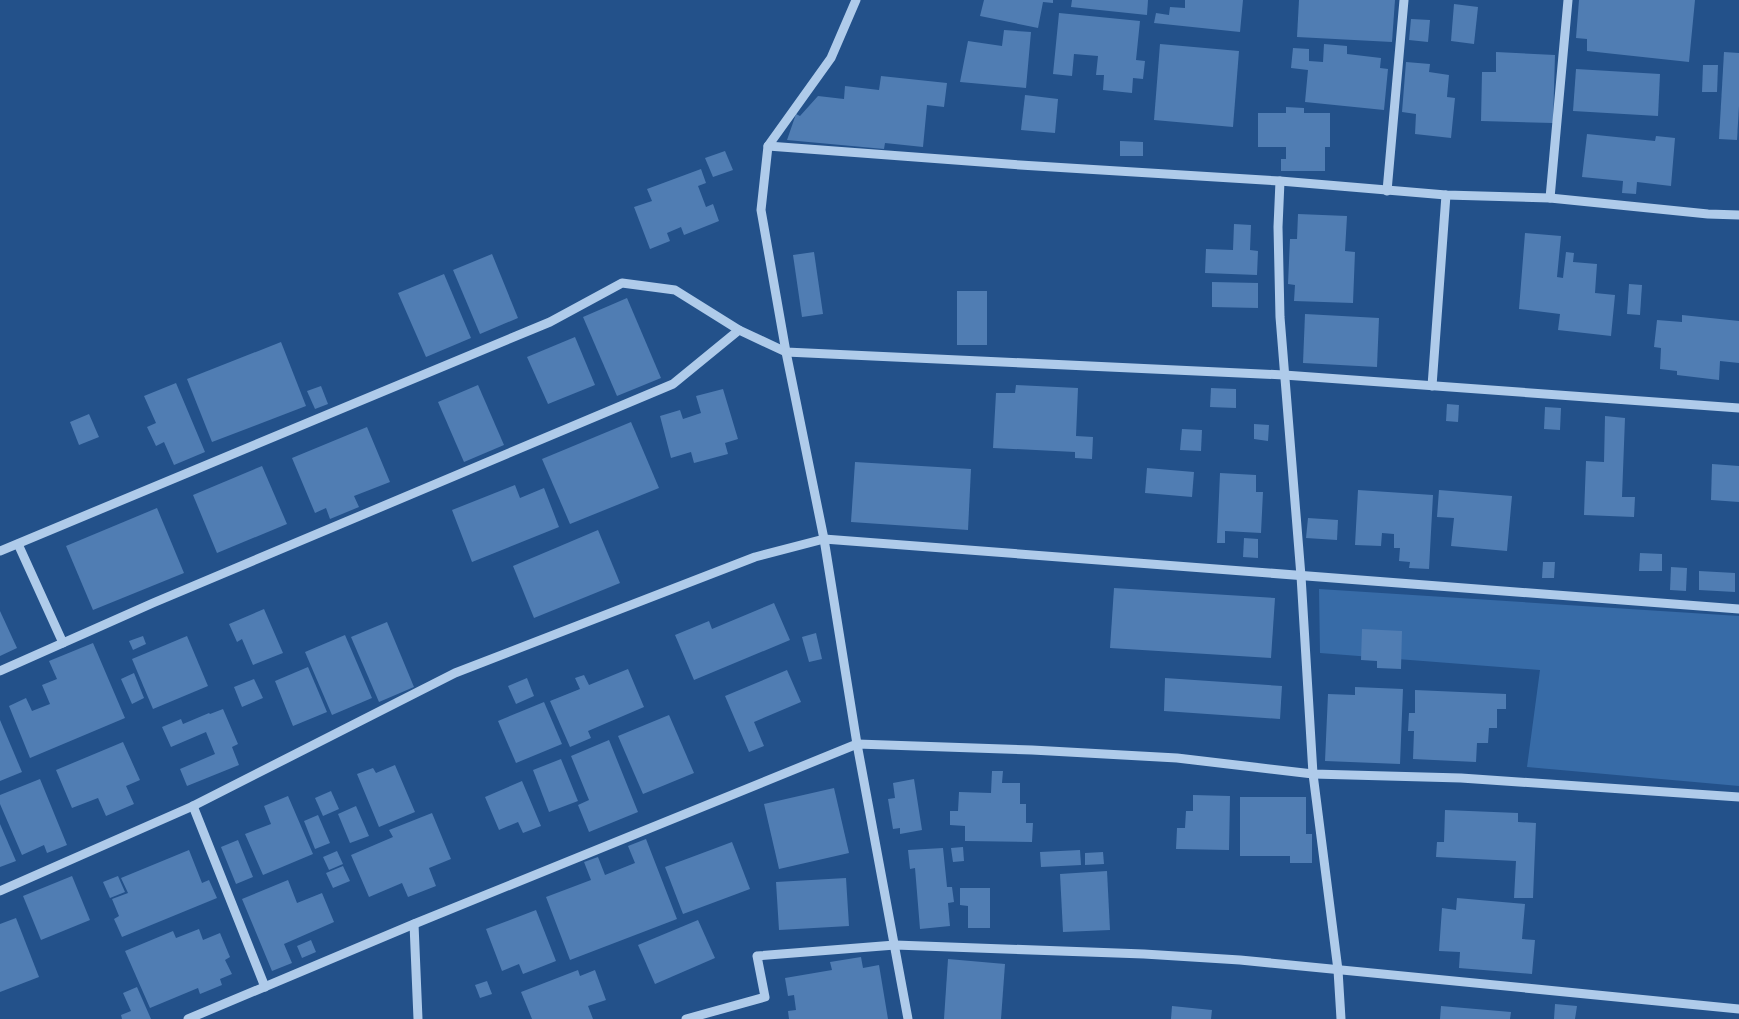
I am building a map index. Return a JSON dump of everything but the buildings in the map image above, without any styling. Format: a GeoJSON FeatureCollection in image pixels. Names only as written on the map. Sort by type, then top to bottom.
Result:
{"type":"FeatureCollection","features":[{"type":"Feature","properties":{"kind":"street"},"geometry":{"type":"LineString","coordinates":[[856,0],[831,58],[768,146],[761,210],[786,352],[824,539],[857,744],[908,1019]]}},
{"type":"Feature","properties":{"kind":"street"},"geometry":{"type":"LineString","coordinates":[[1387,191],[1404,0]]}},
{"type":"Feature","properties":{"kind":"street"},"geometry":{"type":"LineString","coordinates":[[1550,198],[1568,0]]}},
{"type":"Feature","properties":{"kind":"street"},"geometry":{"type":"LineString","coordinates":[[768,146],[1446,195],[1550,198],[1708,214],[1739,215]]}},
{"type":"Feature","properties":{"kind":"street"},"geometry":{"type":"LineString","coordinates":[[1280,182],[1278,236],[1280,317],[1301,576],[1313,774],[1338,970],[1341,1019]]}},
{"type":"Feature","properties":{"kind":"street"},"geometry":{"type":"LineString","coordinates":[[1432,386],[1446,195]]}},
{"type":"Feature","properties":{"kind":"street"},"geometry":{"type":"LineString","coordinates":[[0,551],[550,322],[622,283],[675,290],[740,330],[786,352],[1284,375],[1739,408]]}},
{"type":"Feature","properties":{"kind":"street"},"geometry":{"type":"LineString","coordinates":[[0,671],[153,603],[673,384],[740,330]]}},
{"type":"Feature","properties":{"kind":"street"},"geometry":{"type":"LineString","coordinates":[[0,891],[193,806],[455,674],[755,557],[824,539],[1739,609]]}},
{"type":"Feature","properties":{"kind":"street"},"geometry":{"type":"LineString","coordinates":[[18,544],[63,643]]}},
{"type":"Feature","properties":{"kind":"street"},"geometry":{"type":"LineString","coordinates":[[188,1019],[414,924],[857,744],[1032,750],[1177,758],[1313,774],[1461,778],[1739,797]]}},
{"type":"Feature","properties":{"kind":"street"},"geometry":{"type":"LineString","coordinates":[[193,806],[265,987]]}},
{"type":"Feature","properties":{"kind":"street"},"geometry":{"type":"LineString","coordinates":[[414,924],[418,1019]]}},
{"type":"Feature","properties":{"kind":"street"},"geometry":{"type":"LineString","coordinates":[[686,1019],[765,997],[757,956],[895,945],[1144,954],[1240,960],[1739,1010]]}},
{"type":"Feature","properties":{"kind":"shaded area"},"geometry":{"type":"Polygon","coordinates":[[[1319,589],[1739,616],[1739,786],[1527,767],[1540,670],[1320,653],[1319,589]]]}}]}
